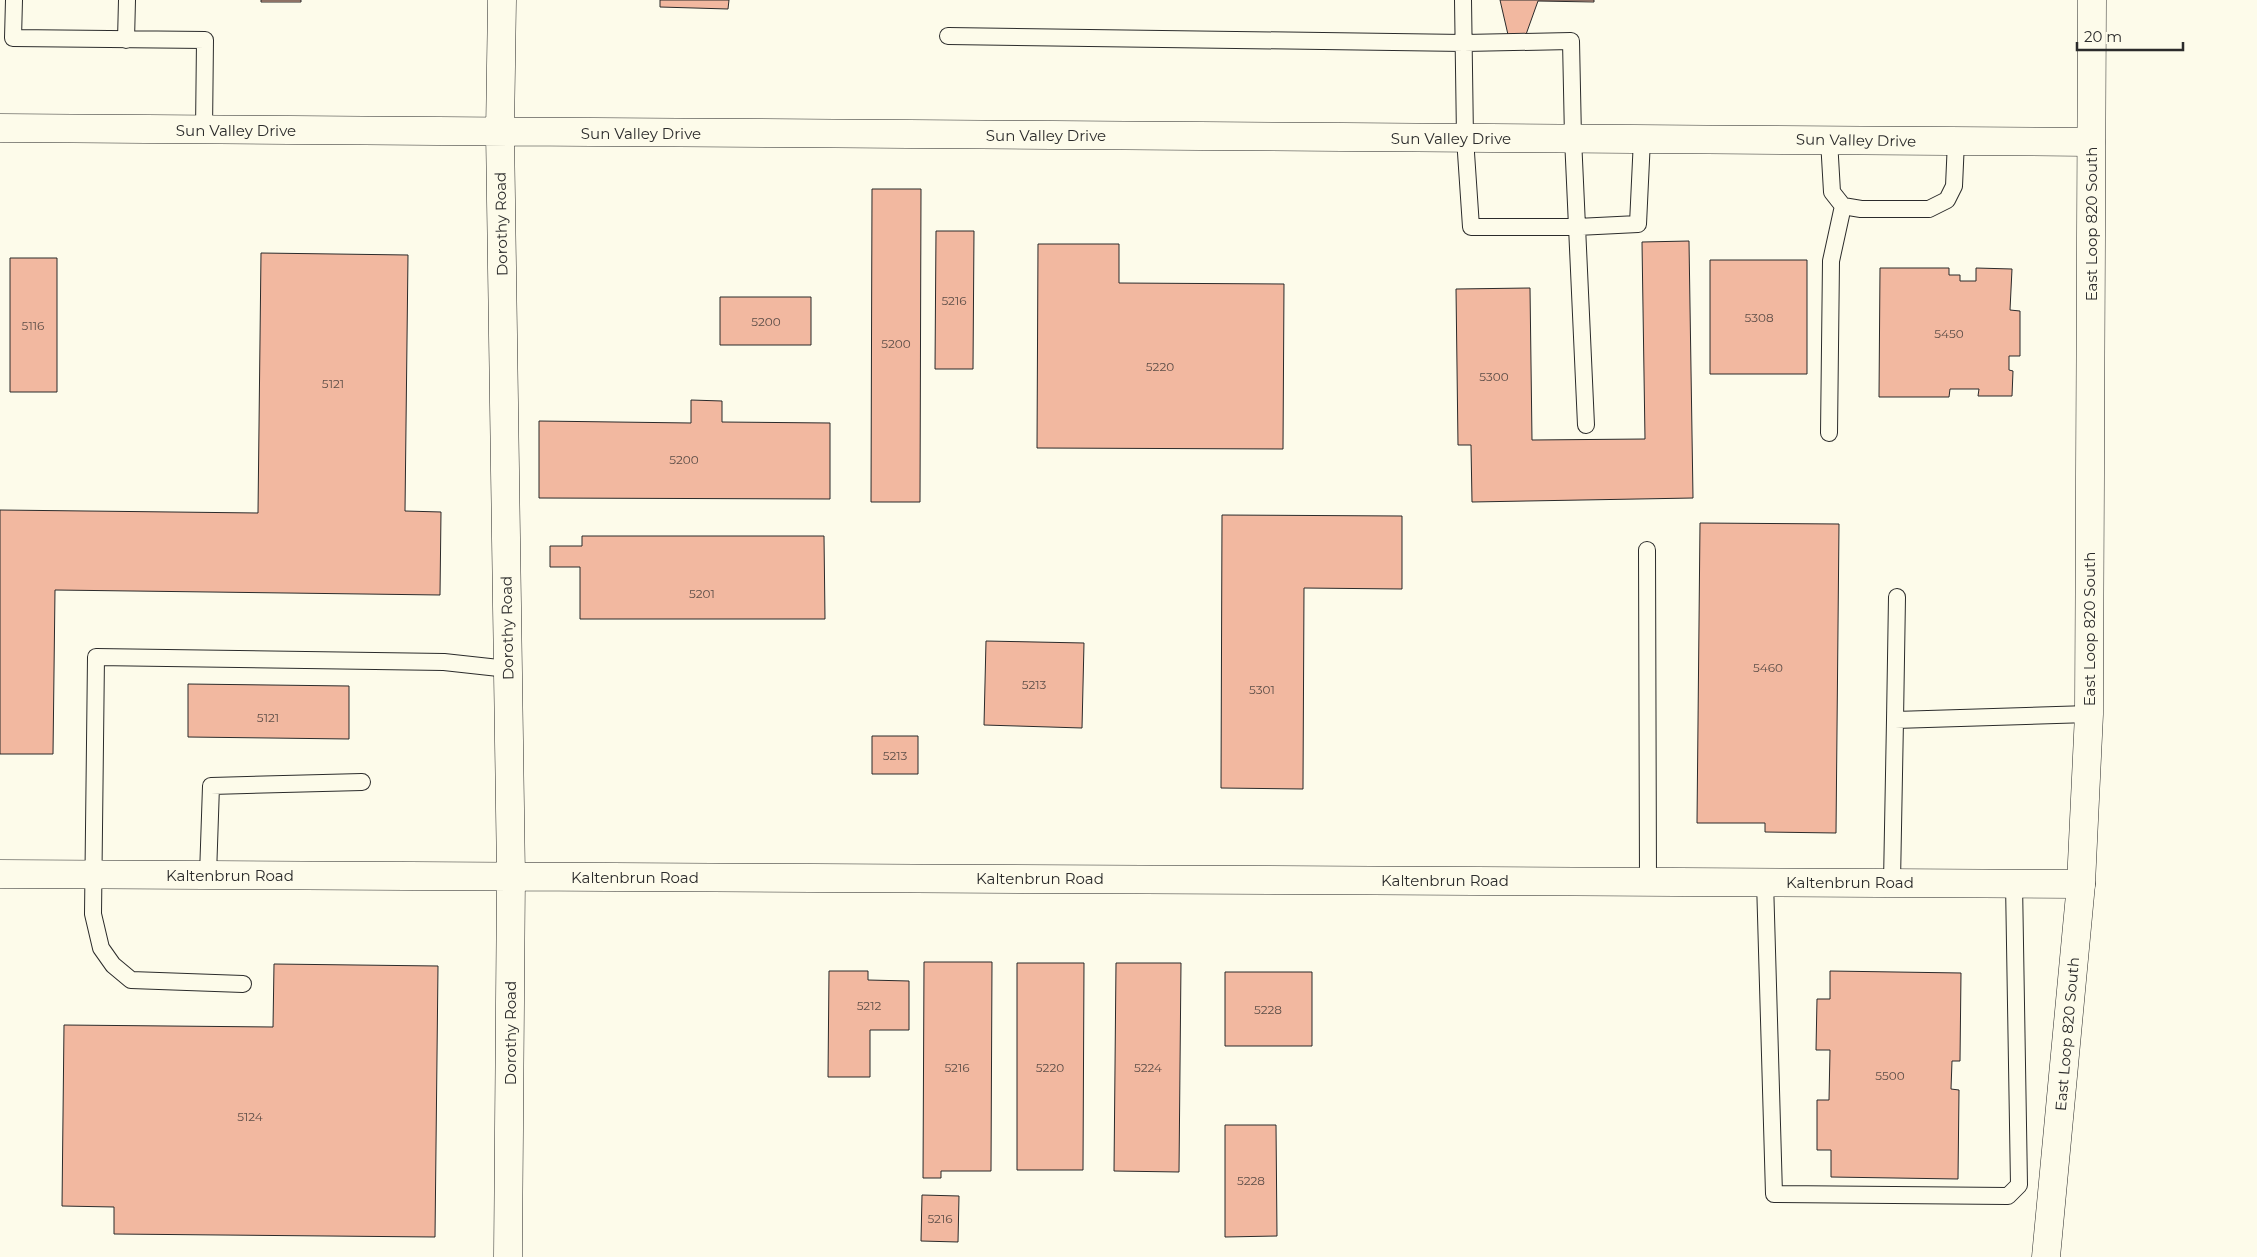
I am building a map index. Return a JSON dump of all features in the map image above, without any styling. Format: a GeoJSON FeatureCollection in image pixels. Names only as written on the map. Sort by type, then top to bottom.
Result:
{"type":"FeatureCollection","features":[{"type":"Feature","properties":{"kind":"street","name":"Dorothy Road"},"geometry":{"type":"LineString","coordinates":[[502,0],[500,132],[511,876],[508,1257]]}},
{"type":"Feature","properties":{"kind":"street","name":"East Loop 820 South"},"geometry":{"type":"LineString","coordinates":[[2046,1257],[2080,884],[2089,714],[2092,0]]}},
{"type":"Feature","properties":{"kind":"street","name":"Sun Valley Drive"},"geometry":{"type":"LineString","coordinates":[[0,128],[2091,142]]}},
{"type":"Feature","properties":{"kind":"street","name":"Kaltenbrun Road"},"geometry":{"type":"LineString","coordinates":[[0,874],[2080,884]]}},
{"type":"Feature","properties":{"kind":"lane"},"geometry":{"type":"LineString","coordinates":[[14,0],[13,38],[206,40],[204,130]]}},
{"type":"Feature","properties":{"kind":"lane"},"geometry":{"type":"LineString","coordinates":[[126,40],[127,0]]}},
{"type":"Feature","properties":{"kind":"lane"},"geometry":{"type":"LineString","coordinates":[[1463,0],[1465,138],[1471,227],[1578,227],[1638,224],[1642,139]]}},
{"type":"Feature","properties":{"kind":"lane"},"geometry":{"type":"LineString","coordinates":[[948,36],[1464,43],[1572,41],[1574,138],[1586,425]]}},
{"type":"Feature","properties":{"kind":"lane"},"geometry":{"type":"LineString","coordinates":[[1829,140],[1832,192],[1843,206],[1861,209],[1929,209],[1947,200],[1954,186],[1956,141]]}},
{"type":"Feature","properties":{"kind":"lane"},"geometry":{"type":"LineString","coordinates":[[1829,432],[1831,261],[1843,206]]}},
{"type":"Feature","properties":{"kind":"lane"},"geometry":{"type":"LineString","coordinates":[[1647,550],[1648,881]]}},
{"type":"Feature","properties":{"kind":"lane"},"geometry":{"type":"LineString","coordinates":[[1892,882],[1897,597]]}},
{"type":"Feature","properties":{"kind":"lane"},"geometry":{"type":"LineString","coordinates":[[243,984],[131,980],[113,965],[101,948],[94,914],[96,657],[444,662],[508,669]]}},
{"type":"Feature","properties":{"kind":"lane"},"geometry":{"type":"LineString","coordinates":[[1895,720],[2089,714]]}},
{"type":"Feature","properties":{"kind":"lane"},"geometry":{"type":"LineString","coordinates":[[208,875],[211,786],[362,782]]}},
{"type":"Feature","properties":{"kind":"lane"},"geometry":{"type":"LineString","coordinates":[[1765,882],[1774,1194],[1998,1196],[2008,1196],[2019,1185],[2014,883]]}},
{"type":"Feature","properties":{"kind":"building"},"geometry":{"type":"Polygon","coordinates":[[[261,0],[301,0],[301,2],[261,2],[261,0]]]}},
{"type":"Feature","properties":{"kind":"building"},"geometry":{"type":"Polygon","coordinates":[[[660,0],[729,0],[728,9],[660,7],[660,0]]]}},
{"type":"Feature","properties":{"kind":"building"},"geometry":{"type":"Polygon","coordinates":[[[1500,0],[1594,0],[1594,2],[1538,1],[1524,40],[1509,39],[1500,0]]]}},
{"type":"Feature","properties":{"kind":"building"},"geometry":{"type":"Polygon","coordinates":[[[872,189],[921,189],[920,502],[871,502],[872,189]]]}},
{"type":"Feature","properties":{"kind":"building"},"geometry":{"type":"Polygon","coordinates":[[[936,231],[974,231],[973,369],[935,369],[936,231]]]}},
{"type":"Feature","properties":{"kind":"building"},"geometry":{"type":"Polygon","coordinates":[[[1689,241],[1693,498],[1472,502],[1471,445],[1458,445],[1456,289],[1530,288],[1532,440],[1645,439],[1642,242],[1689,241]]]}},
{"type":"Feature","properties":{"kind":"building"},"geometry":{"type":"Polygon","coordinates":[[[1038,244],[1119,244],[1119,283],[1284,284],[1283,449],[1037,448],[1038,244]]]}},
{"type":"Feature","properties":{"kind":"building"},"geometry":{"type":"Polygon","coordinates":[[[261,253],[408,255],[405,511],[441,512],[440,595],[55,590],[53,754],[0,754],[0,510],[258,513],[261,253]]]}},
{"type":"Feature","properties":{"kind":"building"},"geometry":{"type":"Polygon","coordinates":[[[10,258],[57,258],[57,392],[10,392],[10,258]]]}},
{"type":"Feature","properties":{"kind":"building"},"geometry":{"type":"Polygon","coordinates":[[[1710,260],[1807,260],[1807,374],[1710,374],[1710,260]]]}},
{"type":"Feature","properties":{"kind":"building"},"geometry":{"type":"Polygon","coordinates":[[[1880,268],[1949,268],[1949,275],[1960,275],[1960,281],[1976,281],[1976,268],[2012,269],[2010,310],[2020,311],[2020,356],[2009,356],[2009,370],[2013,371],[2012,396],[1978,396],[1979,389],[1950,389],[1949,397],[1879,397],[1880,268]]]}},
{"type":"Feature","properties":{"kind":"building"},"geometry":{"type":"Polygon","coordinates":[[[720,297],[811,297],[811,345],[720,345],[720,297]]]}},
{"type":"Feature","properties":{"kind":"building"},"geometry":{"type":"Polygon","coordinates":[[[691,400],[722,401],[722,422],[830,423],[830,499],[539,498],[539,421],[691,423],[691,400]]]}},
{"type":"Feature","properties":{"kind":"building"},"geometry":{"type":"Polygon","coordinates":[[[1222,515],[1402,516],[1402,589],[1304,588],[1303,789],[1221,788],[1222,515]]]}},
{"type":"Feature","properties":{"kind":"building"},"geometry":{"type":"Polygon","coordinates":[[[1700,523],[1839,524],[1836,833],[1765,832],[1765,823],[1697,823],[1700,523]]]}},
{"type":"Feature","properties":{"kind":"building"},"geometry":{"type":"Polygon","coordinates":[[[582,536],[824,536],[825,619],[580,619],[580,567],[550,567],[550,546],[582,546],[582,536]]]}},
{"type":"Feature","properties":{"kind":"building"},"geometry":{"type":"Polygon","coordinates":[[[986,641],[1084,643],[1082,728],[984,725],[986,641]]]}},
{"type":"Feature","properties":{"kind":"building"},"geometry":{"type":"Polygon","coordinates":[[[188,684],[349,686],[349,739],[188,737],[188,684]]]}},
{"type":"Feature","properties":{"kind":"building"},"geometry":{"type":"Polygon","coordinates":[[[872,736],[918,736],[918,774],[872,774],[872,736]]]}},
{"type":"Feature","properties":{"kind":"building"},"geometry":{"type":"Polygon","coordinates":[[[924,962],[992,962],[991,1171],[941,1171],[941,1178],[923,1178],[924,962]]]}},
{"type":"Feature","properties":{"kind":"building"},"geometry":{"type":"Polygon","coordinates":[[[1017,963],[1084,963],[1083,1170],[1017,1170],[1017,963]]]}},
{"type":"Feature","properties":{"kind":"building"},"geometry":{"type":"Polygon","coordinates":[[[1116,963],[1181,963],[1179,1172],[1114,1171],[1116,963]]]}},
{"type":"Feature","properties":{"kind":"building"},"geometry":{"type":"Polygon","coordinates":[[[274,964],[438,966],[435,1237],[114,1234],[114,1207],[62,1206],[64,1025],[273,1027],[274,964]]]}},
{"type":"Feature","properties":{"kind":"building"},"geometry":{"type":"Polygon","coordinates":[[[829,971],[868,971],[868,980],[909,981],[909,1030],[870,1030],[870,1077],[828,1077],[829,971]]]}},
{"type":"Feature","properties":{"kind":"building"},"geometry":{"type":"Polygon","coordinates":[[[1830,971],[1961,973],[1960,1061],[1952,1061],[1951,1089],[1959,1090],[1958,1179],[1831,1177],[1831,1150],[1817,1150],[1817,1100],[1829,1100],[1830,1050],[1816,1050],[1817,999],[1830,999],[1830,971]]]}},
{"type":"Feature","properties":{"kind":"building"},"geometry":{"type":"Polygon","coordinates":[[[1225,972],[1312,972],[1312,1046],[1225,1046],[1225,972]]]}},
{"type":"Feature","properties":{"kind":"building"},"geometry":{"type":"Polygon","coordinates":[[[1225,1125],[1276,1125],[1277,1236],[1225,1237],[1225,1125]]]}},
{"type":"Feature","properties":{"kind":"building"},"geometry":{"type":"Polygon","coordinates":[[[922,1195],[959,1196],[958,1242],[921,1241],[922,1195]]]}}]}
